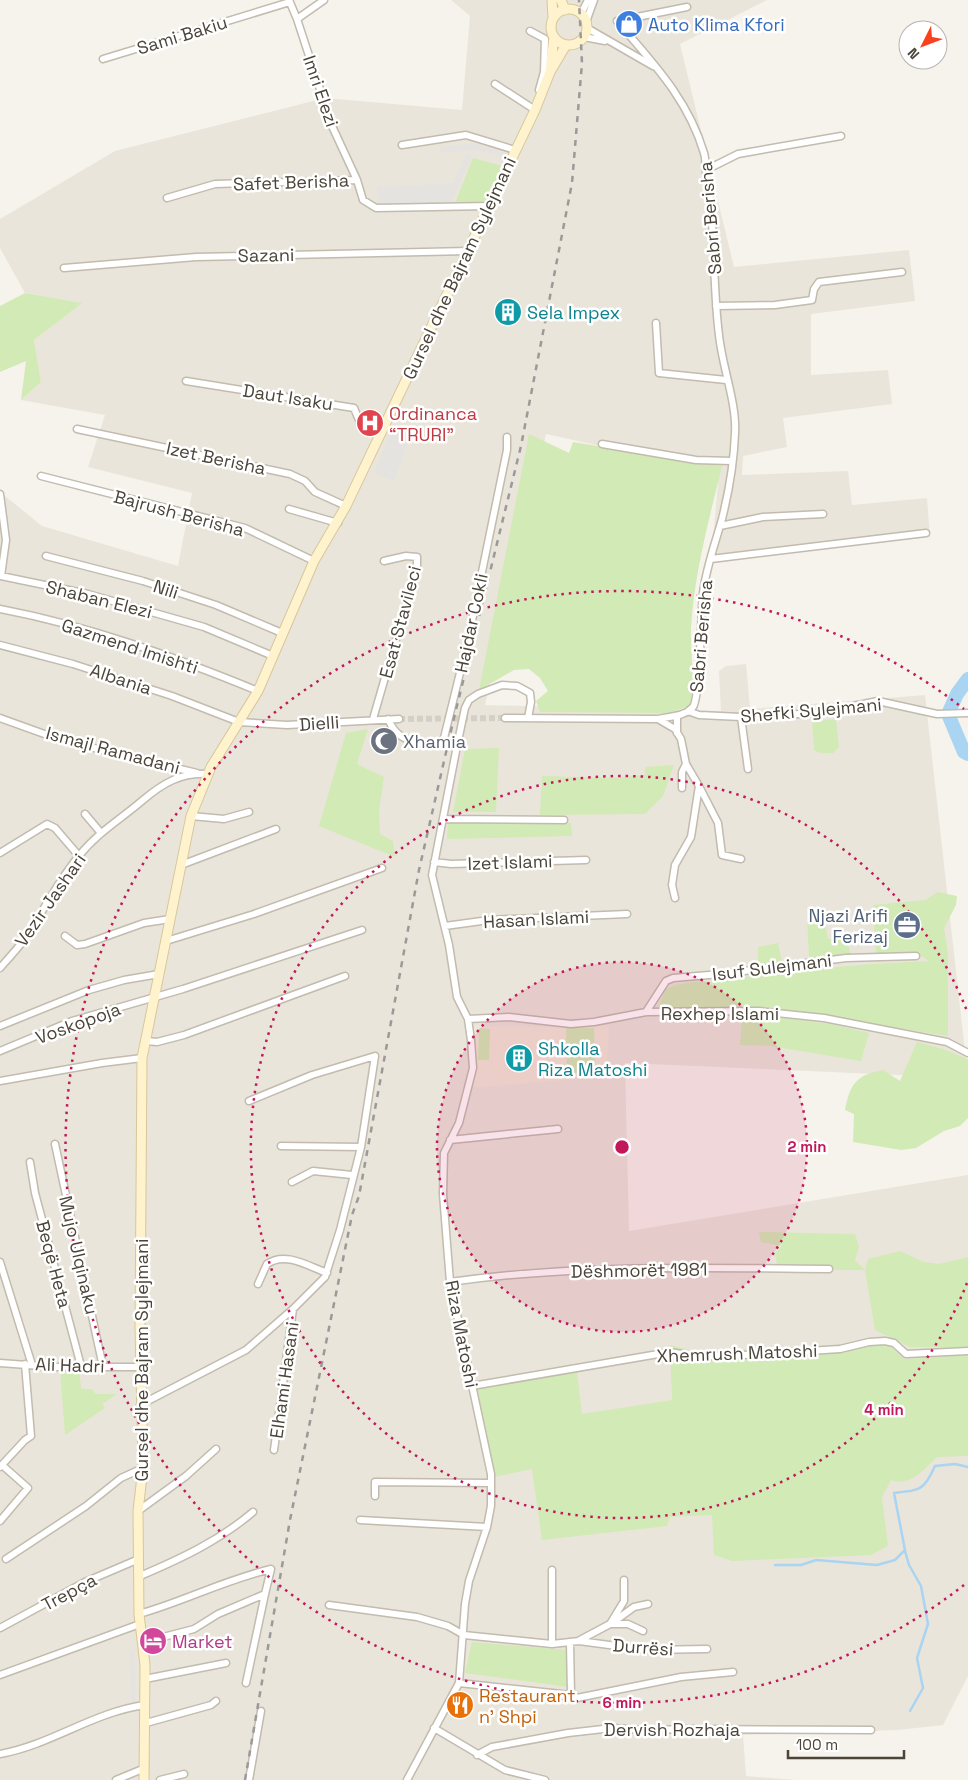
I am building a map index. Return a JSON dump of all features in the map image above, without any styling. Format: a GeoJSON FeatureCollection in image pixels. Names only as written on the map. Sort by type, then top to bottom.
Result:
{"type":"FeatureCollection","features":[{"type":"Feature","properties":{"kind":"street"},"geometry":{"type":"LineString","coordinates":[[297,19],[324,0]]}},
{"type":"Feature","properties":{"kind":"street"},"geometry":{"type":"LineString","coordinates":[[495,84],[534,109],[544,72],[553,18],[552,0]]}},
{"type":"Feature","properties":{"kind":"street"},"geometry":{"type":"LineString","coordinates":[[561,0],[565,10]]}},
{"type":"Feature","properties":{"kind":"street"},"geometry":{"type":"LineString","coordinates":[[586,29],[581,14],[588,0]]}},
{"type":"Feature","properties":{"kind":"street"},"geometry":{"type":"LineString","coordinates":[[530,31],[566,45],[576,44],[586,29],[594,0]]}},
{"type":"Feature","properties":{"kind":"street","name":"Imri Elezi"},"geometry":{"type":"LineString","coordinates":[[289,1],[297,19],[332,126],[357,180]]}},
{"type":"Feature","properties":{"kind":"street","name":"Sami Bakiu"},"geometry":{"type":"LineString","coordinates":[[103,59],[289,1]]}},
{"type":"Feature","properties":{"kind":"street","name":"Sabri Berisha"},"geometry":{"type":"LineString","coordinates":[[687,7],[617,21],[656,68],[690,114],[705,156],[715,240],[716,306],[726,380],[732,397],[735,431],[729,488],[703,593],[698,644],[698,694],[694,705],[688,711]]}},
{"type":"Feature","properties":{"kind":"street"},"geometry":{"type":"LineString","coordinates":[[553,18],[565,10],[581,14]]}},
{"type":"Feature","properties":{"kind":"street","name":"Sabri Berisha"},"geometry":{"type":"LineString","coordinates":[[586,29],[656,68]]}},
{"type":"Feature","properties":{"kind":"street","name":"Gursel dhe Bajram Sylejmani"},"geometry":{"type":"LineString","coordinates":[[549,38],[550,72]]}},
{"type":"Feature","properties":{"kind":"street","name":"Gursel dhe Bajram Sylejmani"},"geometry":{"type":"LineString","coordinates":[[144,1780],[146,1723],[144,1642],[139,1614],[140,1576],[138,1559],[138,1511],[143,1468],[140,1405],[142,1058],[191,816],[208,774],[258,692],[314,561],[338,523],[469,251],[550,72],[566,45]]}},
{"type":"Feature","properties":{"kind":"street","name":"Gursel dhe Bajram Sylejmani"},"geometry":{"type":"LineString","coordinates":[[402,145],[466,135],[515,150]]}},
{"type":"Feature","properties":{"kind":"street"},"geometry":{"type":"LineString","coordinates":[[706,170],[738,154],[840,136]]}},
{"type":"Feature","properties":{"kind":"street","name":"Safet Berisha"},"geometry":{"type":"LineString","coordinates":[[167,198],[215,184],[357,180],[363,200],[376,208],[489,206]]}},
{"type":"Feature","properties":{"kind":"street","name":"Sazani"},"geometry":{"type":"LineString","coordinates":[[64,268],[196,257],[469,251]]}},
{"type":"Feature","properties":{"kind":"street"},"geometry":{"type":"LineString","coordinates":[[716,306],[774,305],[812,300],[814,289],[819,282],[902,272]]}},
{"type":"Feature","properties":{"kind":"street"},"geometry":{"type":"LineString","coordinates":[[656,323],[659,373],[726,380]]}},
{"type":"Feature","properties":{"kind":"street","name":"Daut Isaku"},"geometry":{"type":"LineString","coordinates":[[186,381],[354,408],[359,420],[383,427]]}},
{"type":"Feature","properties":{"kind":"street","name":"Izet Berisha"},"geometry":{"type":"LineString","coordinates":[[77,429],[290,474],[305,481],[315,492],[346,506]]}},
{"type":"Feature","properties":{"kind":"street","name":"Hajdar Cokli"},"geometry":{"type":"LineString","coordinates":[[388,719],[393,730],[400,736],[434,746],[444,738],[476,605],[508,437]]}},
{"type":"Feature","properties":{"kind":"street"},"geometry":{"type":"LineString","coordinates":[[602,444],[687,459],[732,461]]}},
{"type":"Feature","properties":{"kind":"street","name":"Bajrush Berisha"},"geometry":{"type":"LineString","coordinates":[[41,476],[245,528],[314,561]]}},
{"type":"Feature","properties":{"kind":"street","name":"Shaban Elezi"},"geometry":{"type":"LineString","coordinates":[[0,494],[6,540],[1,576],[88,594],[204,627],[273,656]]}},
{"type":"Feature","properties":{"kind":"street"},"geometry":{"type":"LineString","coordinates":[[289,509],[338,523]]}},
{"type":"Feature","properties":{"kind":"street"},"geometry":{"type":"LineString","coordinates":[[720,526],[763,517],[823,514]]}},
{"type":"Feature","properties":{"kind":"street","name":"Sabri Berisha"},"geometry":{"type":"LineString","coordinates":[[710,559],[926,533]]}},
{"type":"Feature","properties":{"kind":"street","name":"Nili"},"geometry":{"type":"LineString","coordinates":[[46,556],[143,581],[216,605],[282,633]]}},
{"type":"Feature","properties":{"kind":"street","name":"Esat Stavileci"},"geometry":{"type":"LineString","coordinates":[[373,719],[417,567],[417,557],[406,556],[384,561]]}},
{"type":"Feature","properties":{"kind":"street","name":"Gazmend Imishti"},"geometry":{"type":"LineString","coordinates":[[0,609],[78,627],[191,664],[258,692]]}},
{"type":"Feature","properties":{"kind":"street","name":"Albania"},"geometry":{"type":"LineString","coordinates":[[0,645],[73,664],[172,696],[239,722]]}},
{"type":"Feature","properties":{"kind":"street","name":"Riza Matoshi"},"geometry":{"type":"LineString","coordinates":[[406,1780],[460,1683],[469,1580],[487,1528],[491,1506],[491,1483],[450,1282],[443,1194],[444,1153],[459,1123],[473,1068],[468,1019],[457,998],[445,926],[432,875],[465,708],[469,700],[478,694],[502,685],[517,686],[530,694],[531,702],[528,718]]}},
{"type":"Feature","properties":{"kind":"street","name":"Shefki Sylejmani"},"geometry":{"type":"LineString","coordinates":[[688,711],[699,715],[741,717],[818,713],[878,701],[937,714],[968,713]]}},
{"type":"Feature","properties":{"kind":"street"},"geometry":{"type":"LineString","coordinates":[[505,718],[556,720],[658,719],[677,716],[688,711]]}},
{"type":"Feature","properties":{"kind":"street"},"geometry":{"type":"LineString","coordinates":[[677,716],[677,733],[686,764],[718,823],[722,855],[741,859]]}},
{"type":"Feature","properties":{"kind":"street"},"geometry":{"type":"LineString","coordinates":[[741,717],[748,769]]}},
{"type":"Feature","properties":{"kind":"street","name":"Ismajl Ramadani"},"geometry":{"type":"LineString","coordinates":[[0,718],[61,740],[197,773]]}},
{"type":"Feature","properties":{"kind":"street","name":"Dielli"},"geometry":{"type":"LineString","coordinates":[[239,722],[260,725],[288,725],[399,719]]}},
{"type":"Feature","properties":{"kind":"street"},"geometry":{"type":"LineString","coordinates":[[658,719],[667,723],[677,733]]}},
{"type":"Feature","properties":{"kind":"street"},"geometry":{"type":"LineString","coordinates":[[682,788],[682,772],[686,764]]}},
{"type":"Feature","properties":{"kind":"street","name":"Vezir Jashari"},"geometry":{"type":"LineString","coordinates":[[0,968],[26,937],[54,890],[78,856],[101,833],[156,788],[171,780],[197,773],[208,774]]}},
{"type":"Feature","properties":{"kind":"street"},"geometry":{"type":"LineString","coordinates":[[675,898],[672,885],[675,865],[690,837],[699,786]]}},
{"type":"Feature","properties":{"kind":"street"},"geometry":{"type":"LineString","coordinates":[[191,816],[224,819],[249,812]]}},
{"type":"Feature","properties":{"kind":"street"},"geometry":{"type":"LineString","coordinates":[[84,814],[101,833]]}},
{"type":"Feature","properties":{"kind":"street"},"geometry":{"type":"LineString","coordinates":[[443,819],[564,820]]}},
{"type":"Feature","properties":{"kind":"street"},"geometry":{"type":"LineString","coordinates":[[0,853],[47,824],[55,828],[78,856]]}},
{"type":"Feature","properties":{"kind":"street"},"geometry":{"type":"LineString","coordinates":[[181,865],[276,829]]}},
{"type":"Feature","properties":{"kind":"street","name":"Izet Islami"},"geometry":{"type":"LineString","coordinates":[[434,862],[451,864],[586,860]]}},
{"type":"Feature","properties":{"kind":"street"},"geometry":{"type":"LineString","coordinates":[[166,941],[254,914],[382,868]]}},
{"type":"Feature","properties":{"kind":"street","name":"Hasan Islami"},"geometry":{"type":"LineString","coordinates":[[445,926],[489,920],[627,914]]}},
{"type":"Feature","properties":{"kind":"street"},"geometry":{"type":"LineString","coordinates":[[65,936],[78,945],[85,944],[144,923],[170,919]]}},
{"type":"Feature","properties":{"kind":"street"},"geometry":{"type":"LineString","coordinates":[[156,996],[198,985],[362,930]]}},
{"type":"Feature","properties":{"kind":"street","name":"Isuf Sulejmani"},"geometry":{"type":"LineString","coordinates":[[646,1012],[666,981],[673,978],[722,974],[846,958],[916,956]]}},
{"type":"Feature","properties":{"kind":"street"},"geometry":{"type":"LineString","coordinates":[[0,1026],[89,990],[124,980],[159,974]]}},
{"type":"Feature","properties":{"kind":"street"},"geometry":{"type":"LineString","coordinates":[[146,1041],[157,1042],[184,1035],[346,976]]}},
{"type":"Feature","properties":{"kind":"street","name":"Voskopoja"},"geometry":{"type":"LineString","coordinates":[[0,1051],[72,1021],[156,996]]}},
{"type":"Feature","properties":{"kind":"street","name":"Rexhep Islami"},"geometry":{"type":"LineString","coordinates":[[468,1019],[509,1018],[571,1024],[594,1022],[646,1012],[758,1011],[795,1014],[947,1042],[968,1053]]}},
{"type":"Feature","properties":{"kind":"street","name":"Elhami Hasani"},"geometry":{"type":"LineString","coordinates":[[140,1405],[246,1350],[293,1309],[318,1285],[327,1273],[361,1147],[375,1056],[312,1075],[249,1101]]}},
{"type":"Feature","properties":{"kind":"street"},"geometry":{"type":"LineString","coordinates":[[0,1081],[142,1058]]}},
{"type":"Feature","properties":{"kind":"street"},"geometry":{"type":"LineString","coordinates":[[450,1140],[558,1129]]}},
{"type":"Feature","properties":{"kind":"street","name":"Mujo Ulqinaku"},"geometry":{"type":"LineString","coordinates":[[55,1144],[103,1366]]}},
{"type":"Feature","properties":{"kind":"street"},"geometry":{"type":"LineString","coordinates":[[281,1146],[361,1147]]}},
{"type":"Feature","properties":{"kind":"street","name":"Beqë Heta"},"geometry":{"type":"LineString","coordinates":[[30,1162],[35,1193],[81,1366]]}},
{"type":"Feature","properties":{"kind":"street"},"geometry":{"type":"LineString","coordinates":[[292,1182],[313,1171],[352,1175]]}},
{"type":"Feature","properties":{"kind":"street"},"geometry":{"type":"LineString","coordinates":[[258,1284],[267,1264],[277,1258],[288,1258],[327,1273]]}},
{"type":"Feature","properties":{"kind":"street"},"geometry":{"type":"LineString","coordinates":[[0,1262],[28,1364],[31,1436],[24,1440],[1,1466],[28,1488],[0,1521]]}},
{"type":"Feature","properties":{"kind":"street","name":"Dëshmorët 1981"},"geometry":{"type":"LineString","coordinates":[[450,1282],[506,1274],[637,1267],[829,1269]]}},
{"type":"Feature","properties":{"kind":"street","name":"Elhami Hasani"},"geometry":{"type":"LineString","coordinates":[[274,1450],[293,1309]]}},
{"type":"Feature","properties":{"kind":"street","name":"Xhemrush Matoshi"},"geometry":{"type":"LineString","coordinates":[[472,1386],[670,1352],[692,1356],[728,1356],[840,1350],[884,1340],[894,1344],[906,1354],[968,1351]]}},
{"type":"Feature","properties":{"kind":"street","name":"Ali Hadri"},"geometry":{"type":"LineString","coordinates":[[0,1363],[141,1367]]}},
{"type":"Feature","properties":{"kind":"street"},"geometry":{"type":"LineString","coordinates":[[138,1511],[186,1476],[216,1449]]}},
{"type":"Feature","properties":{"kind":"street"},"geometry":{"type":"LineString","coordinates":[[6,1559],[86,1506],[122,1478],[143,1468]]}},
{"type":"Feature","properties":{"kind":"street"},"geometry":{"type":"LineString","coordinates":[[375,1496],[376,1482],[491,1483]]}},
{"type":"Feature","properties":{"kind":"street"},"geometry":{"type":"LineString","coordinates":[[140,1576],[183,1558],[234,1528],[253,1512]]}},
{"type":"Feature","properties":{"kind":"street"},"geometry":{"type":"LineString","coordinates":[[360,1520],[487,1528]]}},
{"type":"Feature","properties":{"kind":"street","name":"Trepça"},"geometry":{"type":"LineString","coordinates":[[0,1628],[85,1582],[138,1559]]}},
{"type":"Feature","properties":{"kind":"street"},"geometry":{"type":"LineString","coordinates":[[139,1614],[176,1604],[212,1586],[271,1569],[246,1683]]}},
{"type":"Feature","properties":{"kind":"street"},"geometry":{"type":"LineString","coordinates":[[552,1570],[552,1644]]}},
{"type":"Feature","properties":{"kind":"street","name":"Durrësi"},"geometry":{"type":"LineString","coordinates":[[610,1624],[624,1600],[624,1580]]}},
{"type":"Feature","properties":{"kind":"street"},"geometry":{"type":"LineString","coordinates":[[144,1642],[194,1629],[218,1614],[265,1594]]}},
{"type":"Feature","properties":{"kind":"street","name":"Durrësi"},"geometry":{"type":"LineString","coordinates":[[579,1641],[610,1624],[634,1607],[648,1604]]}},
{"type":"Feature","properties":{"kind":"street"},"geometry":{"type":"LineString","coordinates":[[329,1605],[417,1617],[448,1626],[464,1635]]}},
{"type":"Feature","properties":{"kind":"street"},"geometry":{"type":"LineString","coordinates":[[0,1675],[140,1624]]}},
{"type":"Feature","properties":{"kind":"street","name":"Durrësi"},"geometry":{"type":"LineString","coordinates":[[610,1624],[628,1624],[643,1631]]}},
{"type":"Feature","properties":{"kind":"street","name":"Durrësi"},"geometry":{"type":"LineString","coordinates":[[464,1635],[552,1644],[579,1641],[647,1650],[707,1649]]}},
{"type":"Feature","properties":{"kind":"street"},"geometry":{"type":"LineString","coordinates":[[570,1642],[571,1695]]}},
{"type":"Feature","properties":{"kind":"street"},"geometry":{"type":"LineString","coordinates":[[145,1679],[226,1663]]}},
{"type":"Feature","properties":{"kind":"street"},"geometry":{"type":"LineString","coordinates":[[460,1683],[584,1698],[681,1678],[733,1672]]}},
{"type":"Feature","properties":{"kind":"street"},"geometry":{"type":"LineString","coordinates":[[146,1723],[184,1714],[211,1705],[216,1701]]}},
{"type":"Feature","properties":{"kind":"street"},"geometry":{"type":"LineString","coordinates":[[0,1754],[36,1743],[111,1712],[145,1705]]}},
{"type":"Feature","properties":{"kind":"street"},"geometry":{"type":"LineString","coordinates":[[249,1780],[261,1711]]}},
{"type":"Feature","properties":{"kind":"street"},"geometry":{"type":"LineString","coordinates":[[434,1728],[505,1770],[525,1778],[545,1780]]}},
{"type":"Feature","properties":{"kind":"street","name":"Dervish Rozhaja"},"geometry":{"type":"LineString","coordinates":[[477,1755],[492,1748],[612,1728],[645,1730],[871,1730]]}},
{"type":"Feature","properties":{"kind":"street"},"geometry":{"type":"LineString","coordinates":[[116,1780],[145,1768]]}},
{"type":"Feature","properties":{"kind":"street"},"geometry":{"type":"LineString","coordinates":[[160,1780],[184,1774]]}},
{"type":"Feature","properties":{"kind":"shaded area"},"geometry":{"type":"Polygon","coordinates":[[[451,0],[767,0],[680,44],[734,267],[909,250],[915,301],[811,314],[811,375],[888,370],[892,404],[783,418],[787,447],[743,456],[742,475],[848,471],[852,505],[927,498],[930,537],[711,561],[719,472],[546,434],[485,705],[721,711],[719,671],[726,666],[746,664],[750,709],[925,695],[968,1078],[625,1063],[629,1231],[968,1175],[968,1676],[943,1725],[898,1730],[743,1735],[746,1776],[796,1780],[0,1780],[0,492],[42,526],[178,566],[192,493],[88,467],[105,415],[21,400],[41,382],[34,340],[81,303],[25,293],[0,248],[0,219],[115,151],[325,98],[462,110],[470,16],[451,0]]]}},
{"type":"Feature","properties":{"kind":"shaded area"},"geometry":{"type":"Polygon","coordinates":[[[472,143],[506,153],[505,158],[475,150],[441,153],[440,147],[472,143]]]}},
{"type":"Feature","properties":{"kind":"shaded area"},"geometry":{"type":"Polygon","coordinates":[[[467,152],[472,156],[452,202],[378,206],[377,187],[453,183],[467,152]]]}},
{"type":"Feature","properties":{"kind":"shaded area"},"geometry":{"type":"Polygon","coordinates":[[[392,427],[411,435],[394,481],[374,473],[392,427]]]}},
{"type":"Feature","properties":{"kind":"shaded area"},"geometry":{"type":"Polygon","coordinates":[[[604,1024],[609,1028],[606,1077],[478,1087],[470,1085],[473,1068],[469,1026],[565,1027],[604,1024]]]}},
{"type":"Feature","properties":{"kind":"shaded area"},"geometry":{"type":"Polygon","coordinates":[[[134,1651],[136,1702],[131,1702],[129,1652],[134,1651]]]}},
{"type":"Feature","properties":{"kind":"green space"},"geometry":{"type":"Polygon","coordinates":[[[473,158],[502,166],[489,201],[455,203],[473,158]]]}},
{"type":"Feature","properties":{"kind":"green space"},"geometry":{"type":"Polygon","coordinates":[[[25,293],[82,303],[34,340],[41,382],[21,400],[26,361],[0,372],[0,306],[25,293]]]}},
{"type":"Feature","properties":{"kind":"green space"},"geometry":{"type":"Polygon","coordinates":[[[529,434],[569,453],[573,442],[722,466],[695,588],[691,629],[693,677],[690,706],[668,713],[540,712],[536,701],[548,691],[540,678],[529,669],[514,670],[479,690],[529,434]]]}},
{"type":"Feature","properties":{"kind":"green space"},"geometry":{"type":"Polygon","coordinates":[[[836,719],[839,747],[833,753],[820,753],[814,750],[812,722],[836,719]]]}},
{"type":"Feature","properties":{"kind":"green space"},"geometry":{"type":"Polygon","coordinates":[[[368,729],[357,764],[384,777],[379,810],[380,834],[393,841],[395,857],[319,826],[346,733],[368,729]]]}},
{"type":"Feature","properties":{"kind":"green space"},"geometry":{"type":"Polygon","coordinates":[[[499,748],[496,812],[453,812],[465,749],[499,748]]]}},
{"type":"Feature","properties":{"kind":"green space"},"geometry":{"type":"Polygon","coordinates":[[[674,765],[663,796],[645,814],[540,815],[542,776],[610,778],[645,775],[645,767],[674,765]]]}},
{"type":"Feature","properties":{"kind":"green space"},"geometry":{"type":"Polygon","coordinates":[[[448,821],[571,823],[572,836],[447,839],[448,821]]]}},
{"type":"Feature","properties":{"kind":"green space"},"geometry":{"type":"Polygon","coordinates":[[[938,892],[957,896],[956,905],[944,928],[948,955],[948,1036],[782,1009],[752,1008],[656,1012],[666,989],[680,984],[825,968],[929,961],[918,954],[876,954],[873,905],[925,900],[938,892]]]}},
{"type":"Feature","properties":{"kind":"green space"},"geometry":{"type":"Polygon","coordinates":[[[823,913],[828,939],[846,938],[851,955],[809,958],[807,916],[823,913]]]}},
{"type":"Feature","properties":{"kind":"green space"},"geometry":{"type":"Polygon","coordinates":[[[778,943],[782,962],[758,965],[758,947],[778,943]]]}},
{"type":"Feature","properties":{"kind":"green space"},"geometry":{"type":"Polygon","coordinates":[[[762,1015],[830,1024],[869,1033],[861,1061],[770,1046],[740,1045],[742,1020],[762,1015]]]}},
{"type":"Feature","properties":{"kind":"green space"},"geometry":{"type":"Polygon","coordinates":[[[479,1028],[490,1029],[489,1060],[478,1060],[479,1028]]]}},
{"type":"Feature","properties":{"kind":"green space"},"geometry":{"type":"Polygon","coordinates":[[[566,1028],[594,1028],[595,1072],[567,1073],[566,1028]]]}},
{"type":"Feature","properties":{"kind":"green space"},"geometry":{"type":"Polygon","coordinates":[[[917,1042],[943,1049],[968,1059],[968,1118],[960,1126],[944,1131],[916,1148],[901,1150],[853,1142],[854,1114],[845,1110],[852,1087],[860,1078],[883,1070],[900,1081],[917,1042]]]}},
{"type":"Feature","properties":{"kind":"green space"},"geometry":{"type":"Polygon","coordinates":[[[759,1232],[855,1234],[859,1247],[855,1260],[865,1270],[778,1270],[775,1253],[782,1246],[761,1242],[759,1232]]]}},
{"type":"Feature","properties":{"kind":"green space"},"geometry":{"type":"Polygon","coordinates":[[[900,1251],[924,1262],[939,1264],[968,1257],[968,1347],[910,1347],[875,1330],[865,1270],[868,1259],[900,1251]]]}},
{"type":"Feature","properties":{"kind":"green space"},"geometry":{"type":"Polygon","coordinates":[[[880,1343],[891,1347],[905,1359],[968,1355],[968,1456],[937,1457],[917,1476],[911,1479],[898,1482],[891,1480],[882,1497],[888,1546],[871,1555],[732,1561],[714,1555],[712,1515],[670,1517],[667,1526],[542,1540],[532,1469],[494,1477],[478,1392],[474,1383],[576,1364],[582,1414],[672,1400],[670,1345],[693,1351],[839,1347],[880,1343]]]}},
{"type":"Feature","properties":{"kind":"green space"},"geometry":{"type":"Polygon","coordinates":[[[79,1367],[81,1389],[92,1389],[95,1394],[117,1394],[102,1404],[105,1408],[65,1435],[60,1368],[79,1367]]]}},
{"type":"Feature","properties":{"kind":"green space"},"geometry":{"type":"Polygon","coordinates":[[[472,1642],[567,1650],[568,1687],[465,1673],[472,1642]]]}},
{"type":"Feature","properties":{"kind":"waterway"},"geometry":{"type":"LineString","coordinates":[[968,679],[957,694],[948,714],[964,752],[968,754]]}},
{"type":"Feature","properties":{"kind":"waterway"},"geometry":{"type":"LineString","coordinates":[[775,1565],[801,1565],[816,1560],[877,1565],[895,1560],[905,1550],[894,1493],[920,1488],[928,1480],[935,1466],[955,1464],[968,1467]]}},
{"type":"Feature","properties":{"kind":"waterway"},"geometry":{"type":"LineString","coordinates":[[905,1551],[909,1565],[921,1586],[928,1624],[917,1658],[923,1688],[910,1711]]}},
{"type":"Feature","properties":{"kind":"tunnel"},"geometry":{"type":"LineString","coordinates":[[399,719],[505,718]]}},
{"type":"Feature","properties":{"kind":"railway"},"geometry":{"type":"LineString","coordinates":[[245,1780],[290,1520],[352,1215],[359,1196],[419,870],[453,722],[521,446],[572,183],[582,63],[579,0]]}},
{"type":"Feature","properties":{"kind":"place","name":"Auto Klima Kfori"},"geometry":{"type":"Point","coordinates":[629,24]}},
{"type":"Feature","properties":{"kind":"place","name":"Sela Impex"},"geometry":{"type":"Point","coordinates":[508,312]}},
{"type":"Feature","properties":{"kind":"place","name":"Ordinanca “TRURI”"},"geometry":{"type":"Point","coordinates":[370,423]}},
{"type":"Feature","properties":{"kind":"place","name":"Xhamia"},"geometry":{"type":"Point","coordinates":[384,741]}},
{"type":"Feature","properties":{"kind":"place","name":"Njazi Arifi Ferizaj"},"geometry":{"type":"Point","coordinates":[907,925]}},
{"type":"Feature","properties":{"kind":"place","name":"Shkolla Riza Matoshi"},"geometry":{"type":"Point","coordinates":[519,1058]}},
{"type":"Feature","properties":{"kind":"place","name":"Market"},"geometry":{"type":"Point","coordinates":[153,1641]}},
{"type":"Feature","properties":{"kind":"place","name":"Restaurant n' Shpi"},"geometry":{"type":"Point","coordinates":[460,1705]}}]}
